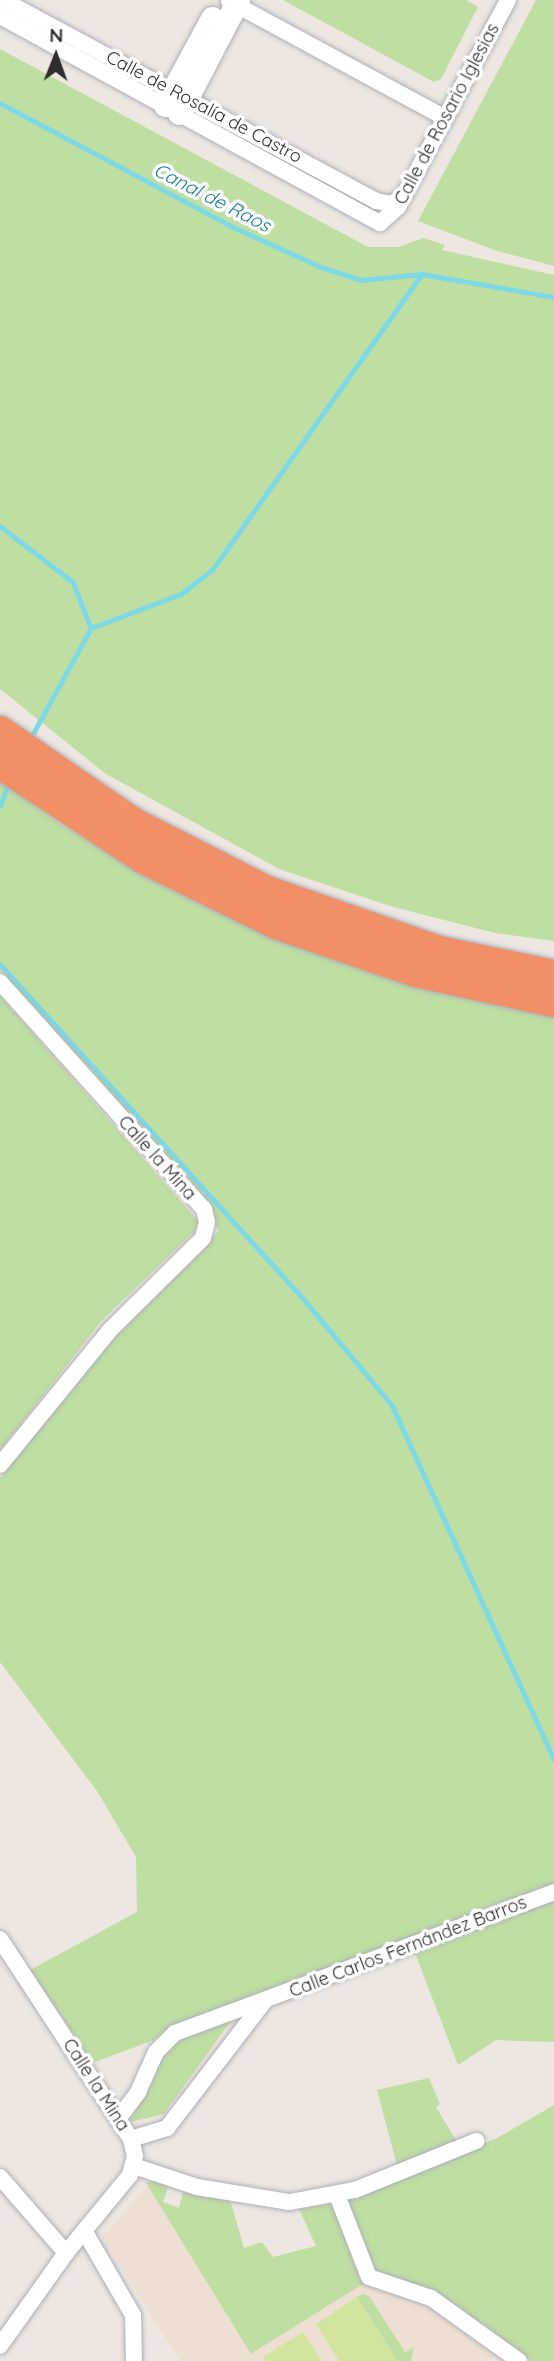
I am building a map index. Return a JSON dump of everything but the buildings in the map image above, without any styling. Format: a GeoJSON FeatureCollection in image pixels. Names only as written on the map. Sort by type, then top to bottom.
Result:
{"type":"FeatureCollection","features":[{"type":"Feature","properties":{"kind":"highway"},"geometry":{"type":"LineString","coordinates":[[0,731],[134,823],[267,891],[439,951],[554,975]]}},
{"type":"Feature","properties":{"kind":"highway"},"geometry":{"type":"LineString","coordinates":[[0,764],[144,859],[276,924],[416,972],[554,1002]]}},
{"type":"Feature","properties":{"kind":"main road"},"geometry":{"type":"LineString","coordinates":[[177,102],[231,1]]}},
{"type":"Feature","properties":{"kind":"street","name":"Calle de Rosalía de Castro"},"geometry":{"type":"LineString","coordinates":[[3,0],[380,223]]}},
{"type":"Feature","properties":{"kind":"street","name":"Calle de Rosario Iglesias"},"geometry":{"type":"LineString","coordinates":[[380,223],[390,218],[404,195],[508,0]]}},
{"type":"Feature","properties":{"kind":"street"},"geometry":{"type":"LineString","coordinates":[[231,1],[445,118]]}},
{"type":"Feature","properties":{"kind":"street","name":"Calle de Rosalía de Castro"},"geometry":{"type":"LineString","coordinates":[[0,16],[376,201],[391,204],[404,195]]}},
{"type":"Feature","properties":{"kind":"street","name":"Calle la Mina"},"geometry":{"type":"LineString","coordinates":[[0,982],[204,1209],[207,1222],[203,1237],[110,1330],[0,1465]]}},
{"type":"Feature","properties":{"kind":"street","name":"Calle Carlos Fernández Barros"},"geometry":{"type":"LineString","coordinates":[[118,2119],[138,2092],[165,2039],[554,1892]]}},
{"type":"Feature","properties":{"kind":"street","name":"Calle la Mina"},"geometry":{"type":"LineString","coordinates":[[0,1939],[131,2139],[134,2166]]}},
{"type":"Feature","properties":{"kind":"street"},"geometry":{"type":"LineString","coordinates":[[131,2139],[167,2127],[263,2003]]}},
{"type":"Feature","properties":{"kind":"street"},"geometry":{"type":"LineString","coordinates":[[0,2346],[66,2253],[86,2232],[134,2166],[197,2187],[273,2202],[337,2195],[476,2141]]}},
{"type":"Feature","properties":{"kind":"street"},"geometry":{"type":"LineString","coordinates":[[0,2177],[66,2253]]}},
{"type":"Feature","properties":{"kind":"street"},"geometry":{"type":"LineString","coordinates":[[337,2195],[369,2277],[432,2298],[519,2361]]}},
{"type":"Feature","properties":{"kind":"street"},"geometry":{"type":"LineString","coordinates":[[86,2232],[133,2315],[134,2361]]}},
{"type":"Feature","properties":{"kind":"shaded area"},"geometry":{"type":"Polygon","coordinates":[[[152,2181],[169,2184],[163,2202],[179,2207],[209,2285],[363,2280],[396,2297],[414,2296],[494,2356],[489,2361],[180,2361],[102,2237],[152,2181]]]}},
{"type":"Feature","properties":{"kind":"green space"},"geometry":{"type":"Polygon","coordinates":[[[283,0],[466,0],[478,7],[441,79],[434,82],[283,0]]]}},
{"type":"Feature","properties":{"kind":"green space"},"geometry":{"type":"Polygon","coordinates":[[[536,0],[554,0],[554,266],[494,250],[418,221],[536,0]]]}},
{"type":"Feature","properties":{"kind":"green space"},"geometry":{"type":"Polygon","coordinates":[[[0,49],[368,247],[399,247],[423,238],[445,245],[442,250],[554,275],[554,941],[495,933],[390,906],[279,869],[106,774],[0,689],[0,49]]]}},
{"type":"Feature","properties":{"kind":"green space"},"geometry":{"type":"Polygon","coordinates":[[[0,780],[59,823],[155,879],[257,931],[413,987],[554,1014],[554,1887],[93,2063],[30,1970],[137,1912],[136,1857],[97,1791],[0,1662],[0,1478],[132,1315],[219,1231],[180,1174],[0,971],[0,780]]]}},
{"type":"Feature","properties":{"kind":"green space"},"geometry":{"type":"Polygon","coordinates":[[[0,996],[199,1222],[196,1230],[102,1320],[0,1451],[0,996]]]}},
{"type":"Feature","properties":{"kind":"green space"},"geometry":{"type":"Polygon","coordinates":[[[554,1896],[554,2042],[496,2040],[458,2065],[415,1953],[554,1896]]]}},
{"type":"Feature","properties":{"kind":"green space"},"geometry":{"type":"Polygon","coordinates":[[[235,2015],[164,2114],[130,2122],[170,2043],[235,2015]]]}},
{"type":"Feature","properties":{"kind":"green space"},"geometry":{"type":"Polygon","coordinates":[[[429,2078],[440,2104],[436,2107],[459,2145],[398,2169],[377,2090],[429,2078]]]}},
{"type":"Feature","properties":{"kind":"green space"},"geometry":{"type":"Polygon","coordinates":[[[554,2105],[554,2361],[531,2361],[449,2300],[373,2273],[343,2202],[497,2138],[554,2105]]]}},
{"type":"Feature","properties":{"kind":"green space"},"geometry":{"type":"Polygon","coordinates":[[[159,2181],[169,2184],[163,2202],[179,2208],[184,2188],[230,2200],[244,2248],[262,2242],[273,2257],[316,2246],[299,2209],[333,2204],[360,2280],[366,2282],[251,2354],[146,2183],[159,2181]]]}},
{"type":"Feature","properties":{"kind":"green space"},"geometry":{"type":"Polygon","coordinates":[[[363,2294],[369,2296],[405,2352],[414,2347],[411,2361],[397,2361],[357,2297],[363,2294]]]}},
{"type":"Feature","properties":{"kind":"green space"},"geometry":{"type":"Polygon","coordinates":[[[357,2297],[397,2361],[339,2361],[316,2324],[357,2297]]]}},
{"type":"Feature","properties":{"kind":"green space"},"geometry":{"type":"Polygon","coordinates":[[[303,2332],[322,2361],[266,2361],[263,2357],[303,2332]]]}},
{"type":"Feature","properties":{"kind":"waterway","name":"Canal de Raos"},"geometry":{"type":"LineString","coordinates":[[0,103],[233,227],[321,267],[361,280],[422,274],[554,297]]}},
{"type":"Feature","properties":{"kind":"waterway"},"geometry":{"type":"LineString","coordinates":[[30,739],[91,628],[181,594],[213,569],[422,274]]}},
{"type":"Feature","properties":{"kind":"waterway"},"geometry":{"type":"LineString","coordinates":[[0,526],[73,582],[91,628]]}},
{"type":"Feature","properties":{"kind":"waterway"},"geometry":{"type":"LineString","coordinates":[[0,806],[9,781]]}},
{"type":"Feature","properties":{"kind":"waterway"},"geometry":{"type":"LineString","coordinates":[[0,964],[297,1291],[392,1405],[554,1759]]}}]}
